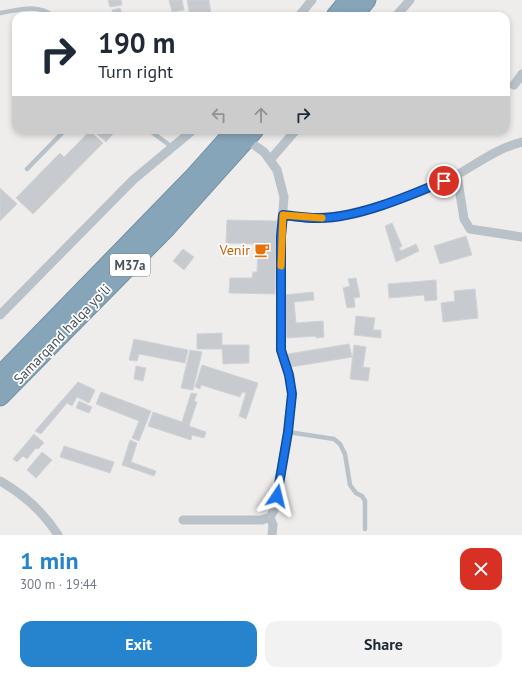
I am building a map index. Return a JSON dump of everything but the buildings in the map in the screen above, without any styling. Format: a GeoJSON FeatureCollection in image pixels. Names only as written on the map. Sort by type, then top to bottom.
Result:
{"type":"FeatureCollection","features":[{"type":"Feature","properties":{"kind":"highway"},"geometry":{"type":"LineString","coordinates":[[338,12],[348,0]]}},
{"type":"Feature","properties":{"kind":"highway"},"geometry":{"type":"LineString","coordinates":[[357,12],[367,0]]}},
{"type":"Feature","properties":{"kind":"highway","name":"Samarqand halqa yoʻli"},"geometry":{"type":"LineString","coordinates":[[0,375],[45,340],[167,228],[245,134]]}},
{"type":"Feature","properties":{"kind":"highway","name":"Samarqand halqa yoʻli"},"geometry":{"type":"LineString","coordinates":[[0,398],[45,340]]}},
{"type":"Feature","properties":{"kind":"street"},"geometry":{"type":"LineString","coordinates":[[302,12],[312,0]]}},
{"type":"Feature","properties":{"kind":"street"},"geometry":{"type":"LineString","coordinates":[[400,12],[410,0]]}},
{"type":"Feature","properties":{"kind":"street"},"geometry":{"type":"LineString","coordinates":[[514,84],[522,74]]}},
{"type":"Feature","properties":{"kind":"street"},"geometry":{"type":"LineString","coordinates":[[0,315],[133,180],[188,134]]}},
{"type":"Feature","properties":{"kind":"street"},"geometry":{"type":"LineString","coordinates":[[183,520],[262,520],[270,517],[274,510],[288,432],[292,394],[289,375],[281,350],[281,236],[284,197],[277,170],[264,152],[247,134]]}},
{"type":"Feature","properties":{"kind":"street"},"geometry":{"type":"LineString","coordinates":[[270,160],[293,134]]}},
{"type":"Feature","properties":{"kind":"street"},"geometry":{"type":"LineString","coordinates":[[283,215],[317,218],[348,215],[417,192],[457,175],[473,164],[507,146],[522,142]]}},
{"type":"Feature","properties":{"kind":"street"},"geometry":{"type":"LineString","coordinates":[[457,175],[464,219],[470,229],[522,237]]}},
{"type":"Feature","properties":{"kind":"street"},"geometry":{"type":"LineString","coordinates":[[0,482],[12,488],[35,508],[51,523],[58,535]]}},
{"type":"Feature","properties":{"kind":"street"},"geometry":{"type":"LineString","coordinates":[[270,517],[273,525],[272,535]]}},
{"type":"Feature","properties":{"kind":"lane"},"geometry":{"type":"LineString","coordinates":[[0,13],[31,8],[48,12]]}},
{"type":"Feature","properties":{"kind":"lane"},"geometry":{"type":"LineString","coordinates":[[27,169],[61,134]]}},
{"type":"Feature","properties":{"kind":"lane"},"geometry":{"type":"LineString","coordinates":[[154,134],[172,147]]}},
{"type":"Feature","properties":{"kind":"lane"},"geometry":{"type":"LineString","coordinates":[[288,432],[334,439],[340,444],[345,454],[350,485],[356,493],[362,496],[365,501],[365,530]]}},
{"type":"Feature","properties":{"kind":"slow traffic"},"geometry":{"type":"LineString","coordinates":[[281,266],[283,215],[322,218]]}},
{"type":"Feature","properties":{"kind":"place","name":"Venir"},"geometry":{"type":"Point","coordinates":[262,250]}},
{"type":"Feature","properties":{"kind":"route"},"geometry":{"type":"LineString","coordinates":[[277,496],[288,432],[292,394],[289,375],[281,350],[281,236],[283,215],[317,218],[348,215],[417,192],[444,181]]}}]}
